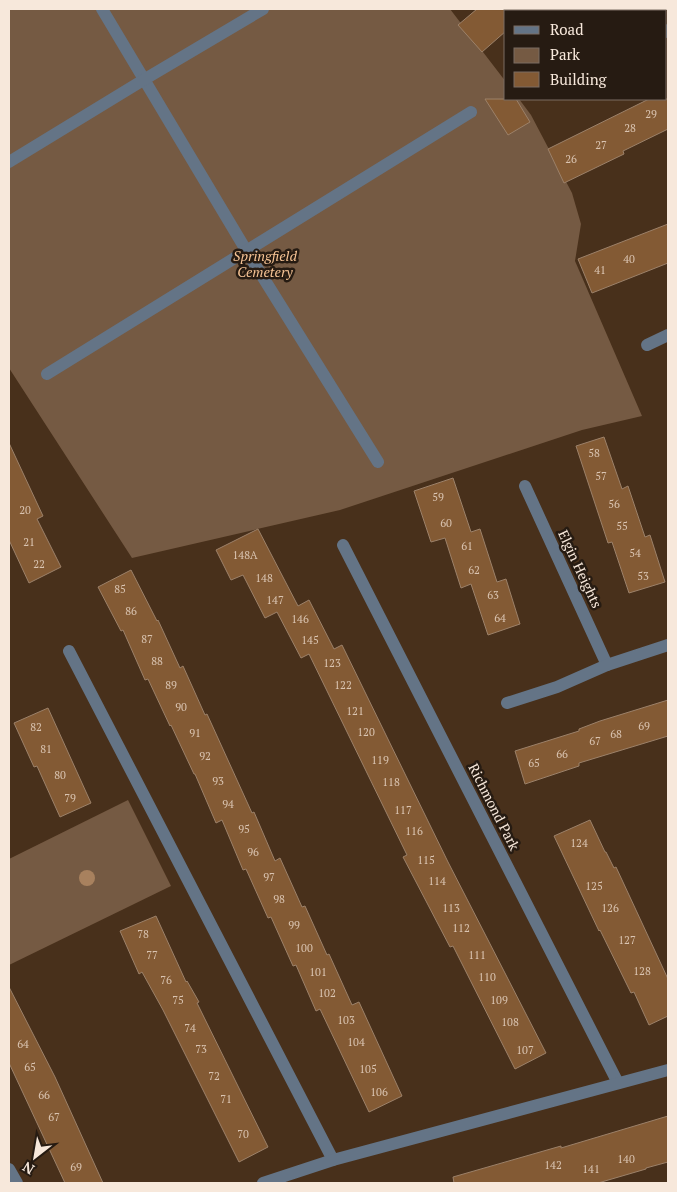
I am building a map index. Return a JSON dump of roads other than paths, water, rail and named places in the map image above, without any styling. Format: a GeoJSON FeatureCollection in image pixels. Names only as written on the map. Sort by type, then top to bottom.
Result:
{"type":"FeatureCollection","features":[{"type":"Feature","properties":{"kind":"street"},"geometry":{"type":"LineString","coordinates":[[102,9],[246,250],[378,462]]}},
{"type":"Feature","properties":{"kind":"street"},"geometry":{"type":"LineString","coordinates":[[9,162],[263,9]]}},
{"type":"Feature","properties":{"kind":"street"},"geometry":{"type":"LineString","coordinates":[[47,374],[471,112]]}},
{"type":"Feature","properties":{"kind":"street"},"geometry":{"type":"LineString","coordinates":[[647,345],[668,335]]}},
{"type":"Feature","properties":{"kind":"street","name":"Elgin Heights"},"geometry":{"type":"LineString","coordinates":[[525,486],[608,665]]}},
{"type":"Feature","properties":{"kind":"street","name":"Richmond Park"},"geometry":{"type":"LineString","coordinates":[[343,545],[618,1084]]}},
{"type":"Feature","properties":{"kind":"street"},"geometry":{"type":"LineString","coordinates":[[507,703],[557,687],[608,665],[668,645]]}},
{"type":"Feature","properties":{"kind":"street"},"geometry":{"type":"LineString","coordinates":[[69,651],[333,1160]]}},
{"type":"Feature","properties":{"kind":"street"},"geometry":{"type":"LineString","coordinates":[[262,1183],[333,1160],[668,1070]]}},
{"type":"Feature","properties":{"kind":"street"},"geometry":{"type":"LineString","coordinates":[[9,1169],[17,1183]]}},
{"type":"Feature","properties":{"kind":"park label","name":"Springfield Cemetery"},"geometry":{"type":"Point","coordinates":[265,264]}}]}
